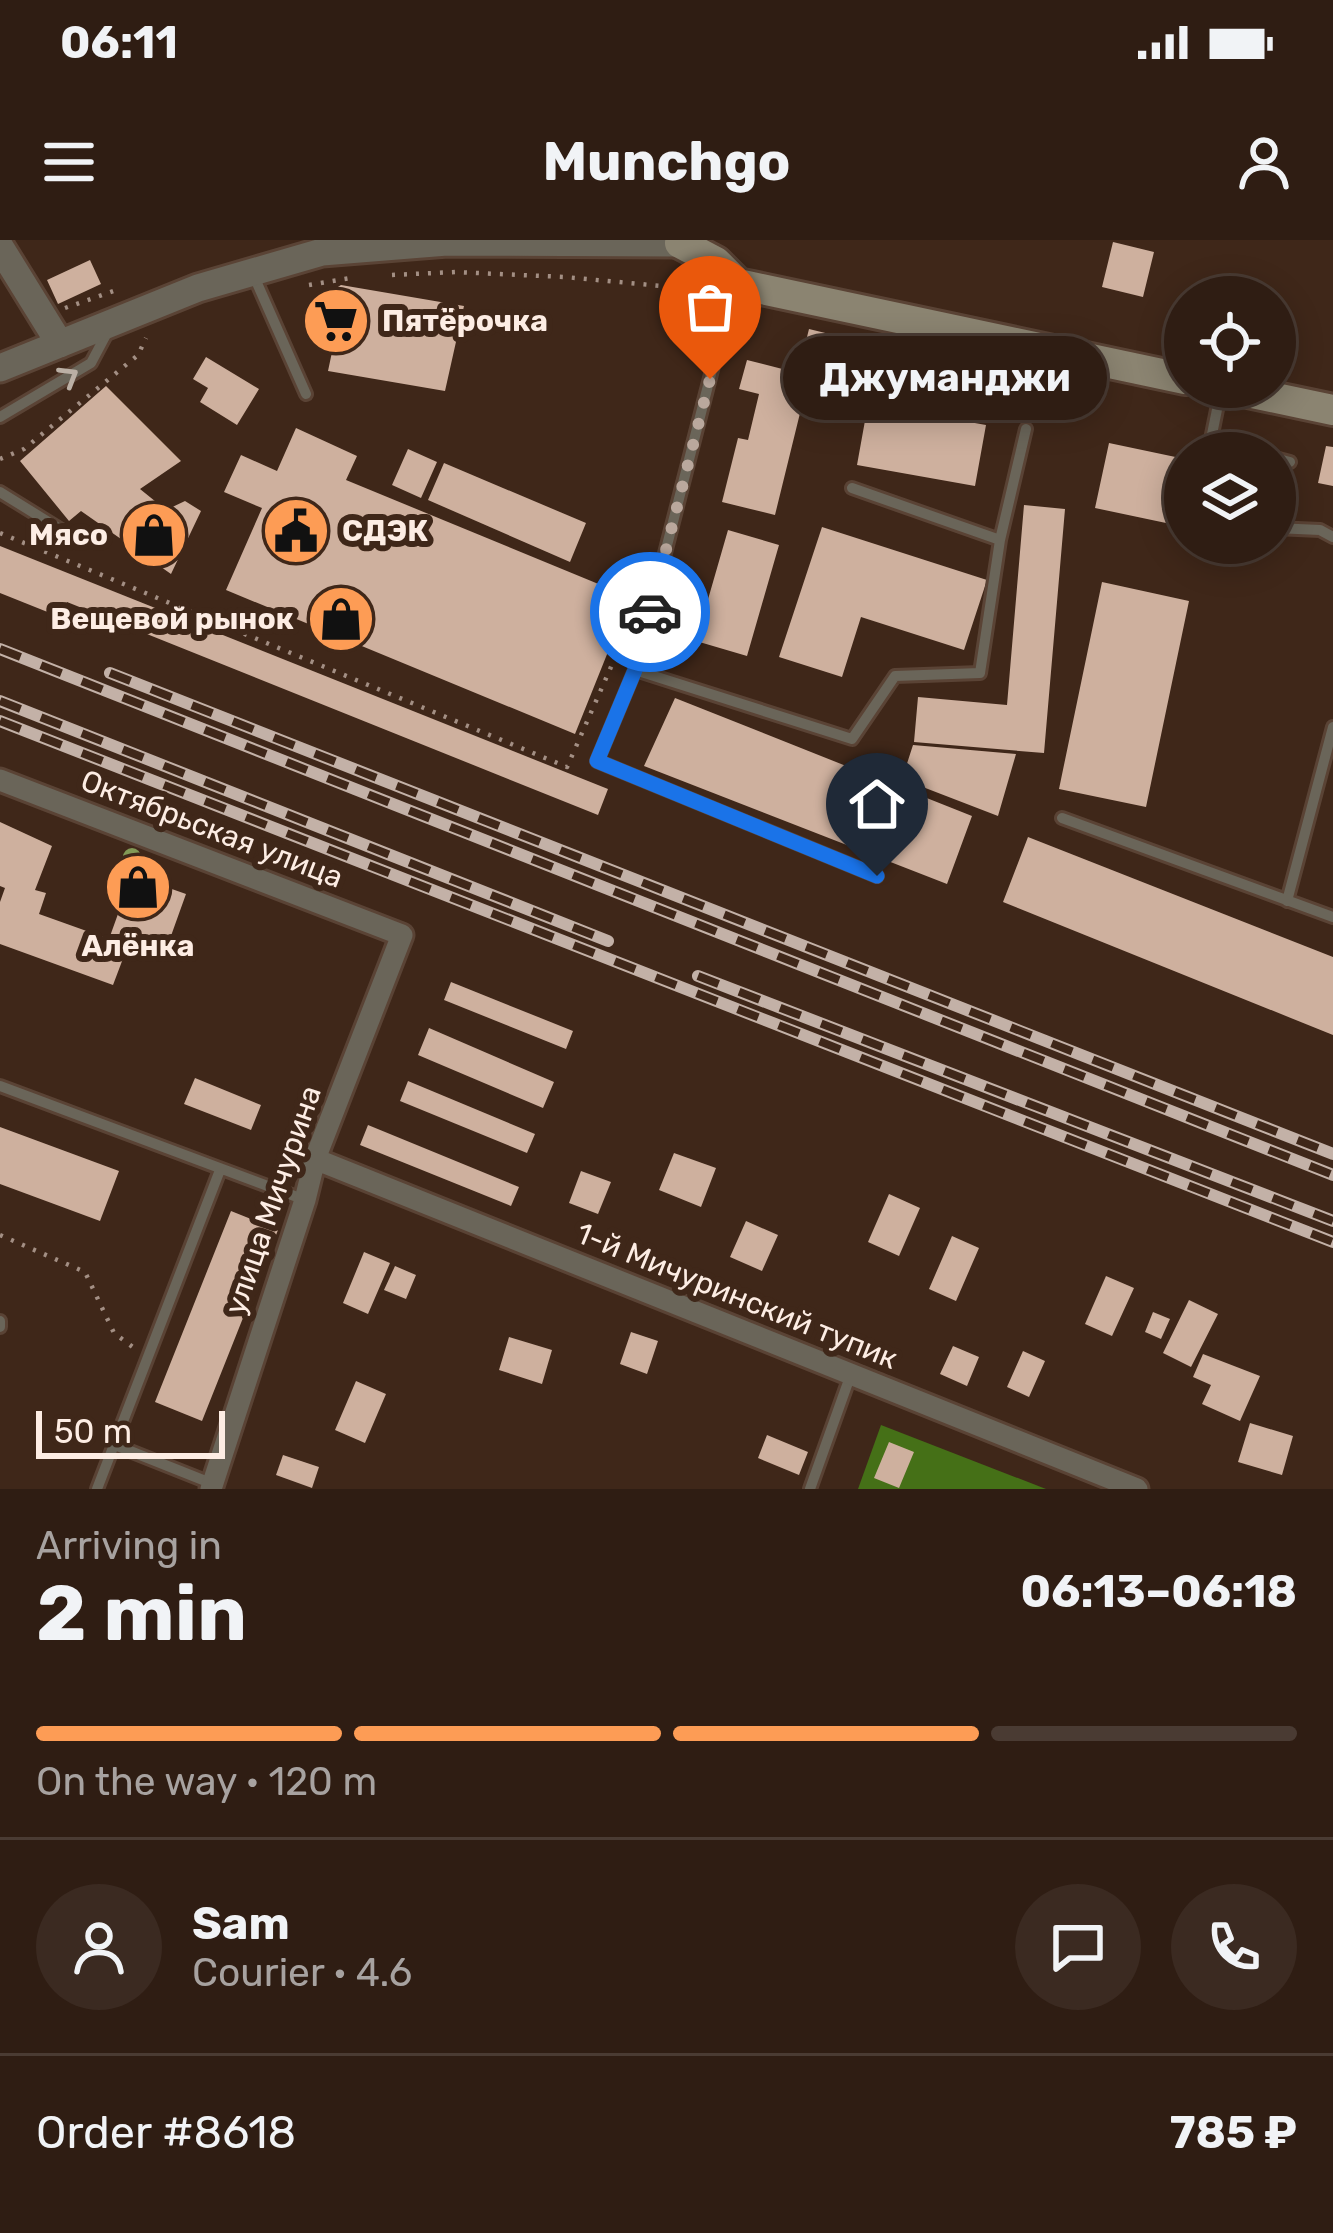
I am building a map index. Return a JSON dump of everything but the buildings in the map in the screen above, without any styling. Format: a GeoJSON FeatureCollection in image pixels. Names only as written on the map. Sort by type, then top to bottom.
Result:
{"type":"FeatureCollection","features":[{"type":"Feature","properties":{"kind":"main road"},"geometry":{"type":"LineString","coordinates":[[681,241],[716,262],[734,290],[1164,375]]}},
{"type":"Feature","properties":{"kind":"main road"},"geometry":{"type":"LineString","coordinates":[[1296,402],[1333,410]]}},
{"type":"Feature","properties":{"kind":"street"},"geometry":{"type":"LineString","coordinates":[[0,368],[251,271],[322,252],[447,242],[681,241]]}},
{"type":"Feature","properties":{"kind":"street"},"geometry":{"type":"LineString","coordinates":[[0,247],[60,344]]}},
{"type":"Feature","properties":{"kind":"street","name":"Октябрьская улица"},"geometry":{"type":"LineString","coordinates":[[0,780],[402,934]]}},
{"type":"Feature","properties":{"kind":"street","name":"улица Мичурина"},"geometry":{"type":"LineString","coordinates":[[212,1486],[315,1159],[402,934]]}},
{"type":"Feature","properties":{"kind":"street","name":"1-й Мичуринский тупик"},"geometry":{"type":"LineString","coordinates":[[315,1159],[1137,1489]]}},
{"type":"Feature","properties":{"kind":"lane"},"geometry":{"type":"LineString","coordinates":[[251,271],[306,394]]}},
{"type":"Feature","properties":{"kind":"lane"},"geometry":{"type":"LineString","coordinates":[[734,290],[635,670],[597,761],[877,876]]}},
{"type":"Feature","properties":{"kind":"lane"},"geometry":{"type":"LineString","coordinates":[[0,417],[91,363],[112,322]]}},
{"type":"Feature","properties":{"kind":"lane"},"geometry":{"type":"LineString","coordinates":[[635,670],[852,739],[895,676],[980,673],[1000,539],[1026,429]]}},
{"type":"Feature","properties":{"kind":"lane"},"geometry":{"type":"LineString","coordinates":[[852,488],[1000,539]]}},
{"type":"Feature","properties":{"kind":"lane"},"geometry":{"type":"LineString","coordinates":[[0,492],[71,536]]}},
{"type":"Feature","properties":{"kind":"lane"},"geometry":{"type":"LineString","coordinates":[[1296,529],[1320,530],[1333,537]]}},
{"type":"Feature","properties":{"kind":"lane"},"geometry":{"type":"LineString","coordinates":[[1287,901],[1333,727]]}},
{"type":"Feature","properties":{"kind":"lane"},"geometry":{"type":"LineString","coordinates":[[1062,818],[1333,917]]}},
{"type":"Feature","properties":{"kind":"lane"},"geometry":{"type":"LineString","coordinates":[[0,1086],[305,1200]]}},
{"type":"Feature","properties":{"kind":"lane"},"geometry":{"type":"LineString","coordinates":[[97,1489],[220,1170]]}},
{"type":"Feature","properties":{"kind":"lane"},"geometry":{"type":"LineString","coordinates":[[810,1489],[851,1374]]}},
{"type":"Feature","properties":{"kind":"lane"},"geometry":{"type":"LineString","coordinates":[[115,1445],[212,1486]]}},
{"type":"Feature","properties":{"kind":"path"},"geometry":{"type":"LineString","coordinates":[[377,276],[455,272],[734,290]]}},
{"type":"Feature","properties":{"kind":"path"},"geometry":{"type":"LineString","coordinates":[[266,297],[358,277]]}},
{"type":"Feature","properties":{"kind":"path"},"geometry":{"type":"LineString","coordinates":[[0,459],[24,449],[138,355],[156,329]]}},
{"type":"Feature","properties":{"kind":"path"},"geometry":{"type":"LineString","coordinates":[[0,533],[567,767],[628,627]]}},
{"type":"Feature","properties":{"kind":"path"},"geometry":{"type":"LineString","coordinates":[[0,1235],[85,1272],[114,1333],[148,1359]]}},
{"type":"Feature","properties":{"kind":"green space"},"geometry":{"type":"Polygon","coordinates":[[[881,1425],[1046,1489],[858,1489],[881,1425]]]}},
{"type":"Feature","properties":{"kind":"railway"},"geometry":{"type":"LineString","coordinates":[[0,649],[1333,1175]]}},
{"type":"Feature","properties":{"kind":"railway"},"geometry":{"type":"LineString","coordinates":[[110,673],[1333,1154]]}},
{"type":"Feature","properties":{"kind":"railway"},"geometry":{"type":"LineString","coordinates":[[0,701],[608,941]]}},
{"type":"Feature","properties":{"kind":"railway"},"geometry":{"type":"LineString","coordinates":[[0,721],[1333,1242]]}},
{"type":"Feature","properties":{"kind":"railway"},"geometry":{"type":"LineString","coordinates":[[698,976],[1333,1221]]}},
{"type":"Feature","properties":{"kind":"way so far"},"geometry":{"type":"LineString","coordinates":[[650,612],[710,379]]}},
{"type":"Feature","properties":{"kind":"place","name":"Пятёрочка"},"geometry":{"type":"Point","coordinates":[336,321]}},
{"type":"Feature","properties":{"kind":"place","name":"Джуманджи"},"geometry":{"type":"Point","coordinates":[710,379]}},
{"type":"Feature","properties":{"kind":"place","name":"СДЭК"},"geometry":{"type":"Point","coordinates":[296,531]}},
{"type":"Feature","properties":{"kind":"place","name":"Мясо"},"geometry":{"type":"Point","coordinates":[154,535]}},
{"type":"Feature","properties":{"kind":"place","name":"Вещевой рынок"},"geometry":{"type":"Point","coordinates":[341,619]}},
{"type":"Feature","properties":{"kind":"place","name":"Алёнка"},"geometry":{"type":"Point","coordinates":[138,887]}},
{"type":"Feature","properties":{"kind":"route"},"geometry":{"type":"LineString","coordinates":[[650,612],[635,670],[597,761],[877,876]]}}]}
